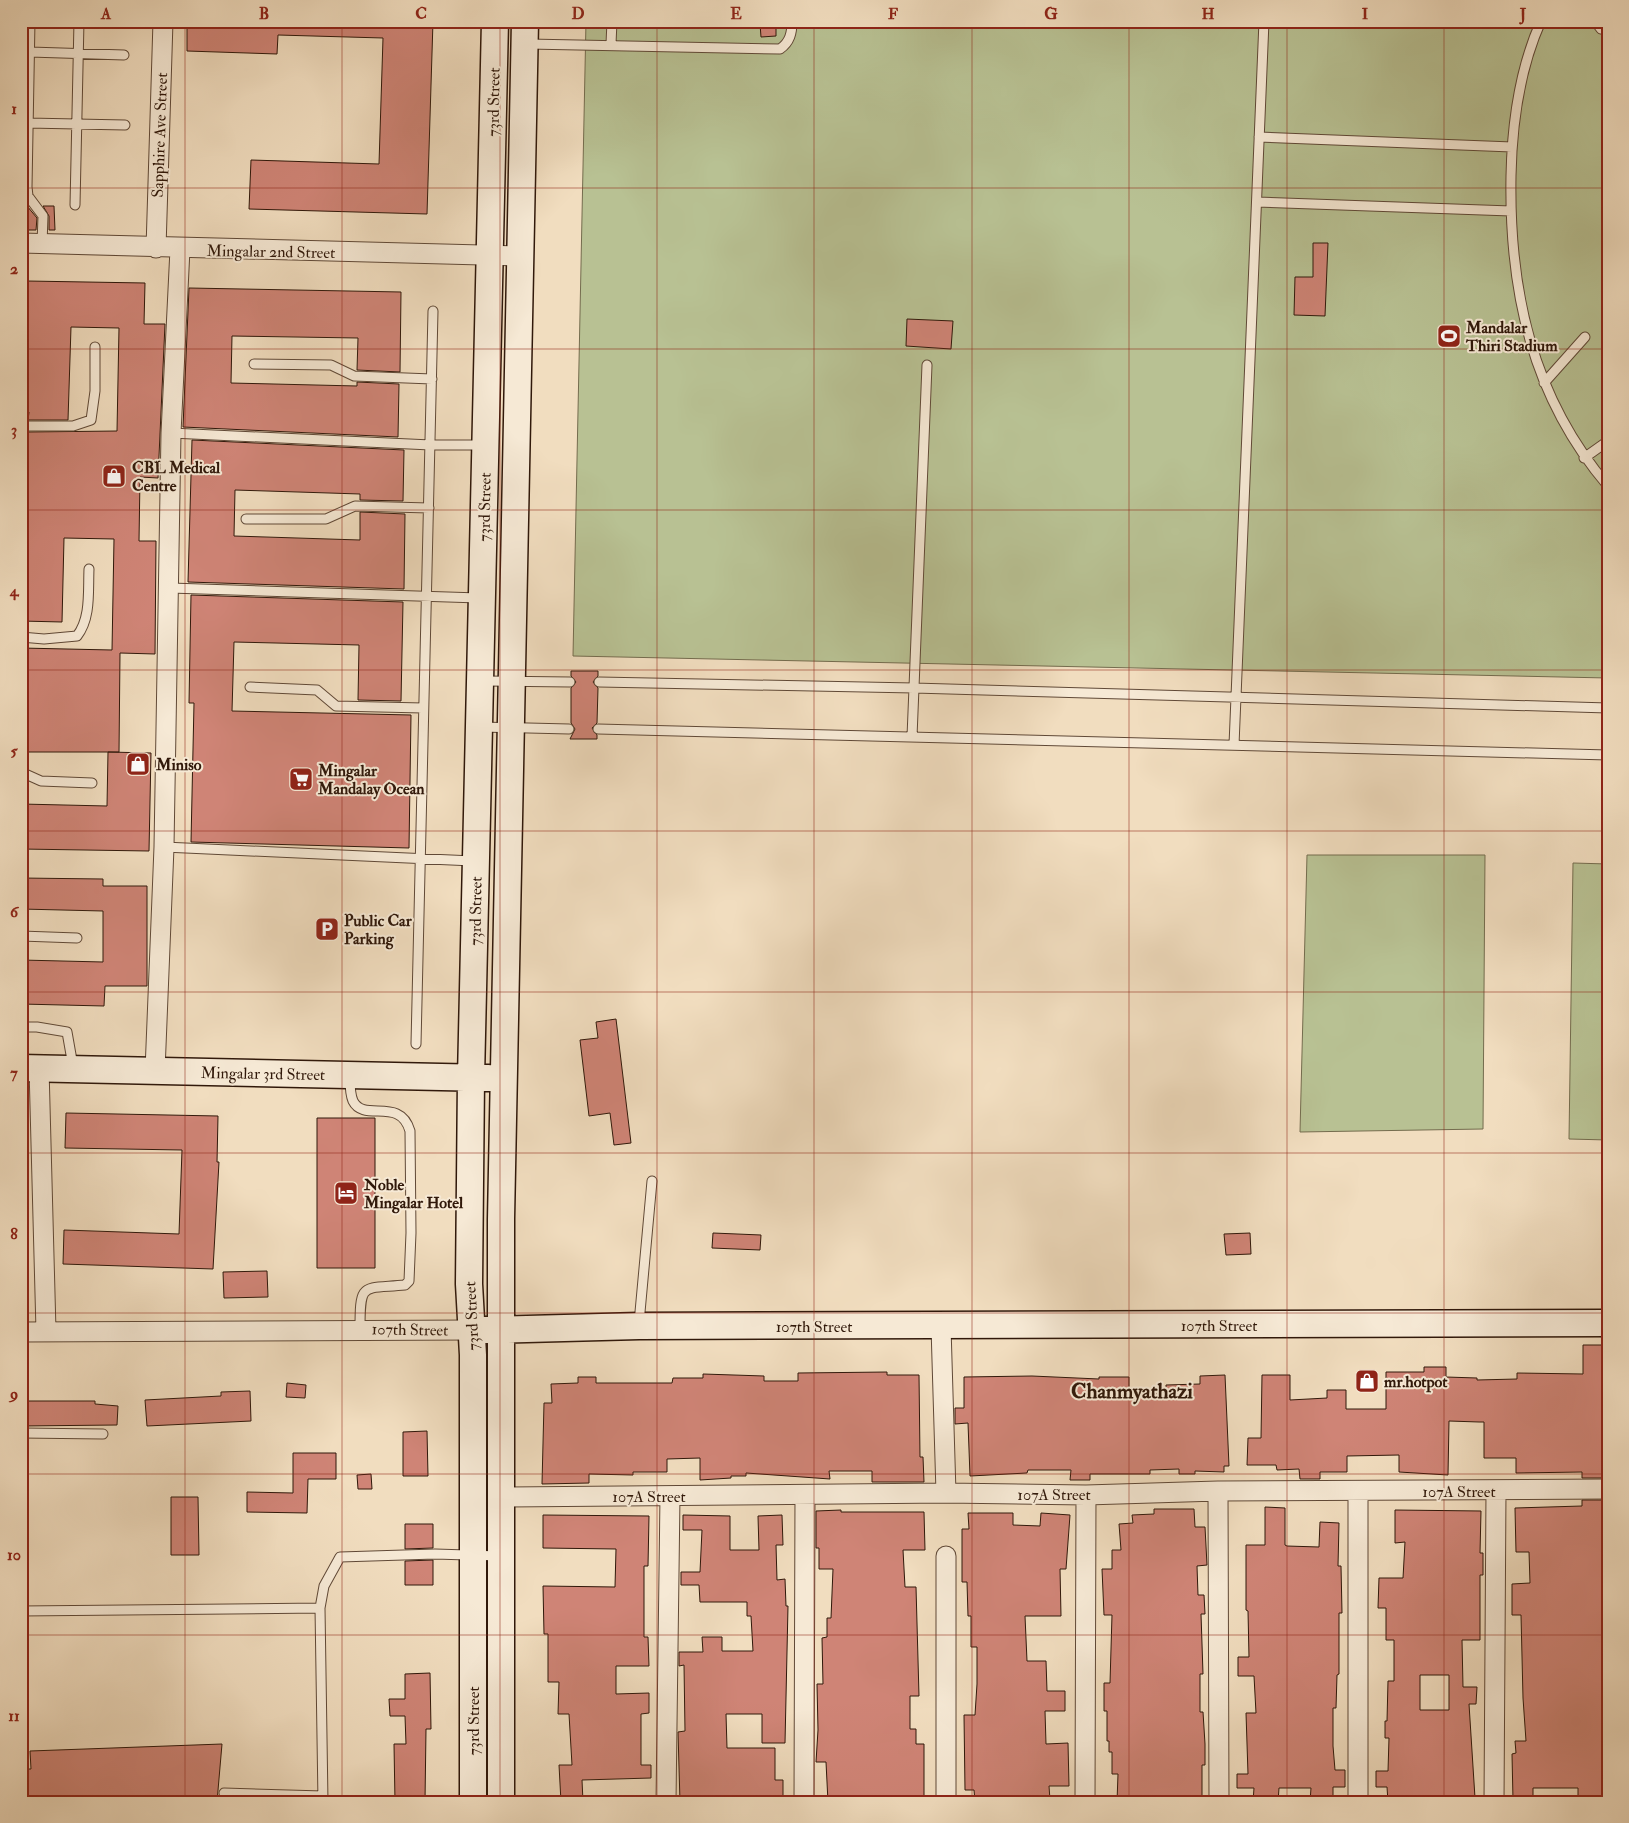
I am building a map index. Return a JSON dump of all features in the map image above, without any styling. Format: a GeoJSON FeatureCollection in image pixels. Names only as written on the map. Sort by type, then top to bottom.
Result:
{"type":"FeatureCollection","features":[{"type":"Feature","properties":{"kind":"main road","name":"73rd Street"},"geometry":{"type":"LineString","coordinates":[[473,1802],[472,1330],[469,1284],[471,1078],[495,21]]}},
{"type":"Feature","properties":{"kind":"main road","name":"73rd Street"},"geometry":{"type":"LineString","coordinates":[[500,1802],[502,1329],[500,1229],[513,680],[525,33]]}},
{"type":"Feature","properties":{"kind":"main road","name":"Mingalar 3rd Street"},"geometry":{"type":"LineString","coordinates":[[30,1068],[504,1079]]}},
{"type":"Feature","properties":{"kind":"main road","name":"107th Street"},"geometry":{"type":"LineString","coordinates":[[472,1330],[639,1326],[1608,1323]]}},
{"type":"Feature","properties":{"kind":"street","name":"Sapphire Ave Street"},"geometry":{"type":"LineString","coordinates":[[156,248],[163,21]]}},
{"type":"Feature","properties":{"kind":"street","name":"Mingalar 2nd Street"},"geometry":{"type":"LineString","coordinates":[[21,243],[180,249],[520,256]]}},
{"type":"Feature","properties":{"kind":"street"},"geometry":{"type":"LineString","coordinates":[[155,1071],[164,847],[170,588],[171,432],[180,249]]}},
{"type":"Feature","properties":{"kind":"street"},"geometry":{"type":"LineString","coordinates":[[30,1068],[46,1332]]}},
{"type":"Feature","properties":{"kind":"street"},"geometry":{"type":"LineString","coordinates":[[941,1326],[946,1494]]}},
{"type":"Feature","properties":{"kind":"street","name":"107th Street"},"geometry":{"type":"LineString","coordinates":[[21,1332],[472,1330]]}},
{"type":"Feature","properties":{"kind":"street","name":"107A Street"},"geometry":{"type":"LineString","coordinates":[[500,1497],[1086,1495],[1608,1489]]}},
{"type":"Feature","properties":{"kind":"street"},"geometry":{"type":"LineString","coordinates":[[1494,1802],[1496,1491]]}},
{"type":"Feature","properties":{"kind":"street"},"geometry":{"type":"LineString","coordinates":[[1218,1492],[1219,1802]]}},
{"type":"Feature","properties":{"kind":"street"},"geometry":{"type":"LineString","coordinates":[[1358,1492],[1358,1802]]}},
{"type":"Feature","properties":{"kind":"street"},"geometry":{"type":"LineString","coordinates":[[804,1802],[805,1495]]}},
{"type":"Feature","properties":{"kind":"street"},"geometry":{"type":"LineString","coordinates":[[1085,1802],[1086,1495]]}},
{"type":"Feature","properties":{"kind":"street"},"geometry":{"type":"LineString","coordinates":[[666,1802],[670,1496]]}},
{"type":"Feature","properties":{"kind":"street"},"geometry":{"type":"LineString","coordinates":[[946,1556],[946,1802]]}},
{"type":"Feature","properties":{"kind":"lane"},"geometry":{"type":"LineString","coordinates":[[30,21],[27,188],[28,196],[43,216],[42,244]]}},
{"type":"Feature","properties":{"kind":"lane"},"geometry":{"type":"LineString","coordinates":[[75,205],[79,21]]}},
{"type":"Feature","properties":{"kind":"lane"},"geometry":{"type":"LineString","coordinates":[[611,44],[612,21]]}},
{"type":"Feature","properties":{"kind":"lane"},"geometry":{"type":"LineString","coordinates":[[525,33],[611,44],[780,49],[787,44],[792,33],[792,21]]}},
{"type":"Feature","properties":{"kind":"lane"},"geometry":{"type":"LineString","coordinates":[[1234,745],[1264,21]]}},
{"type":"Feature","properties":{"kind":"lane"},"geometry":{"type":"LineString","coordinates":[[1541,21],[1518,94],[1512,147],[1511,211],[1514,265],[1520,302],[1544,383],[1560,418],[1584,458],[1608,486]]}},
{"type":"Feature","properties":{"kind":"lane"},"geometry":{"type":"LineString","coordinates":[[1595,21],[1601,29]]}},
{"type":"Feature","properties":{"kind":"lane"},"geometry":{"type":"LineString","coordinates":[[30,52],[124,54]]}},
{"type":"Feature","properties":{"kind":"lane"},"geometry":{"type":"LineString","coordinates":[[28,123],[125,125]]}},
{"type":"Feature","properties":{"kind":"lane"},"geometry":{"type":"LineString","coordinates":[[1259,137],[1512,147]]}},
{"type":"Feature","properties":{"kind":"lane"},"geometry":{"type":"LineString","coordinates":[[1257,202],[1511,211]]}},
{"type":"Feature","properties":{"kind":"lane"},"geometry":{"type":"LineString","coordinates":[[416,1044],[425,595],[432,445],[433,311]]}},
{"type":"Feature","properties":{"kind":"lane"},"geometry":{"type":"LineString","coordinates":[[1544,383],[1585,337]]}},
{"type":"Feature","properties":{"kind":"lane"},"geometry":{"type":"LineString","coordinates":[[21,426],[73,426],[91,420],[95,391],[95,347]]}},
{"type":"Feature","properties":{"kind":"lane"},"geometry":{"type":"LineString","coordinates":[[254,364],[331,365],[354,376],[432,379]]}},
{"type":"Feature","properties":{"kind":"lane"},"geometry":{"type":"LineString","coordinates":[[912,738],[927,365]]}},
{"type":"Feature","properties":{"kind":"lane"},"geometry":{"type":"LineString","coordinates":[[171,432],[432,445],[485,445]]}},
{"type":"Feature","properties":{"kind":"lane"},"geometry":{"type":"LineString","coordinates":[[1584,458],[1608,441]]}},
{"type":"Feature","properties":{"kind":"lane"},"geometry":{"type":"LineString","coordinates":[[246,519],[326,519],[355,506],[429,508]]}},
{"type":"Feature","properties":{"kind":"lane"},"geometry":{"type":"LineString","coordinates":[[21,637],[44,639],[77,636],[84,626],[87,612],[89,569]]}},
{"type":"Feature","properties":{"kind":"lane"},"geometry":{"type":"LineString","coordinates":[[170,588],[425,595],[482,599]]}},
{"type":"Feature","properties":{"kind":"lane"},"geometry":{"type":"LineString","coordinates":[[480,681],[570,682]]}},
{"type":"Feature","properties":{"kind":"lane"},"geometry":{"type":"LineString","coordinates":[[599,682],[914,688],[1608,708]]}},
{"type":"Feature","properties":{"kind":"lane"},"geometry":{"type":"LineString","coordinates":[[250,687],[317,690],[336,706],[423,708]]}},
{"type":"Feature","properties":{"kind":"lane"},"geometry":{"type":"LineString","coordinates":[[479,726],[569,729]]}},
{"type":"Feature","properties":{"kind":"lane"},"geometry":{"type":"LineString","coordinates":[[598,729],[1608,755]]}},
{"type":"Feature","properties":{"kind":"lane"},"geometry":{"type":"LineString","coordinates":[[21,772],[41,781],[92,783]]}},
{"type":"Feature","properties":{"kind":"lane"},"geometry":{"type":"LineString","coordinates":[[164,847],[476,861]]}},
{"type":"Feature","properties":{"kind":"lane"},"geometry":{"type":"LineString","coordinates":[[21,936],[77,938]]}},
{"type":"Feature","properties":{"kind":"lane"},"geometry":{"type":"LineString","coordinates":[[21,1027],[37,1027],[67,1032],[74,1069]]}},
{"type":"Feature","properties":{"kind":"lane"},"geometry":{"type":"LineString","coordinates":[[349,1075],[353,1102],[358,1108],[400,1114],[407,1121],[410,1131],[411,1232],[409,1281],[406,1285],[372,1287],[365,1290],[361,1294],[360,1329]]}},
{"type":"Feature","properties":{"kind":"lane"},"geometry":{"type":"LineString","coordinates":[[639,1326],[652,1181]]}},
{"type":"Feature","properties":{"kind":"lane"},"geometry":{"type":"LineString","coordinates":[[21,1432],[103,1434]]}},
{"type":"Feature","properties":{"kind":"lane"},"geometry":{"type":"LineString","coordinates":[[224,1793],[323,1799],[320,1608],[324,1586],[340,1557],[427,1554],[500,1556]]}},
{"type":"Feature","properties":{"kind":"lane"},"geometry":{"type":"LineString","coordinates":[[21,1611],[320,1608]]}},
{"type":"Feature","properties":{"kind":"green space"},"geometry":{"type":"Polygon","coordinates":[[[586,21],[1608,21],[1608,678],[573,656],[586,21]]]}},
{"type":"Feature","properties":{"kind":"green space"},"geometry":{"type":"Polygon","coordinates":[[[1307,855],[1485,855],[1483,1129],[1300,1132],[1307,855]]]}},
{"type":"Feature","properties":{"kind":"green space"},"geometry":{"type":"Polygon","coordinates":[[[1573,863],[1608,864],[1608,1140],[1569,1139],[1573,863]]]}},
{"type":"Feature","properties":{"kind":"building"},"geometry":{"type":"Polygon","coordinates":[[[187,21],[433,21],[427,214],[249,209],[251,160],[379,164],[383,38],[278,35],[277,54],[187,51],[187,21]]]}},
{"type":"Feature","properties":{"kind":"building"},"geometry":{"type":"Polygon","coordinates":[[[776,23],[776,36],[761,37],[760,24],[776,23]]]}},
{"type":"Feature","properties":{"kind":"building"},"geometry":{"type":"Polygon","coordinates":[[[21,206],[27,206],[37,218],[36,230],[21,230],[21,206]]]}},
{"type":"Feature","properties":{"kind":"building"},"geometry":{"type":"Polygon","coordinates":[[[43,206],[54,206],[55,230],[49,230],[49,216],[43,206]]]}},
{"type":"Feature","properties":{"kind":"building"},"geometry":{"type":"Polygon","coordinates":[[[1313,243],[1328,243],[1325,316],[1294,315],[1295,277],[1313,277],[1313,243]]]}},
{"type":"Feature","properties":{"kind":"building"},"geometry":{"type":"Polygon","coordinates":[[[27,281],[145,283],[144,324],[165,324],[158,478],[140,477],[139,541],[156,541],[155,654],[120,653],[119,752],[21,752],[21,648],[112,650],[114,539],[64,538],[62,622],[21,621],[22,492],[27,493],[28,432],[117,431],[119,328],[71,327],[68,420],[28,420],[29,412],[24,412],[27,281]]]}},
{"type":"Feature","properties":{"kind":"building"},"geometry":{"type":"Polygon","coordinates":[[[189,288],[401,292],[400,372],[357,370],[358,338],[232,336],[231,383],[357,386],[357,382],[399,384],[398,437],[183,427],[189,288]]]}},
{"type":"Feature","properties":{"kind":"building"},"geometry":{"type":"Polygon","coordinates":[[[907,319],[953,321],[951,349],[906,346],[907,319]]]}},
{"type":"Feature","properties":{"kind":"building"},"geometry":{"type":"Polygon","coordinates":[[[192,440],[404,450],[403,501],[360,500],[360,494],[235,490],[234,536],[360,540],[360,512],[405,514],[404,589],[188,582],[192,440]]]}},
{"type":"Feature","properties":{"kind":"building","name":"Mingalar Mandalay Ocean"},"geometry":{"type":"Polygon","coordinates":[[[191,595],[403,602],[401,701],[358,700],[359,645],[234,642],[232,711],[411,715],[409,848],[191,842],[194,703],[189,703],[191,595]]]}},
{"type":"Feature","properties":{"kind":"building"},"geometry":{"type":"Polygon","coordinates":[[[571,671],[598,671],[598,676],[593,682],[598,688],[597,723],[592,728],[597,735],[597,739],[570,739],[575,729],[571,723],[571,688],[576,682],[571,676],[571,671]]]}},
{"type":"Feature","properties":{"kind":"building"},"geometry":{"type":"Polygon","coordinates":[[[108,752],[151,753],[149,851],[21,849],[21,804],[107,806],[108,752]]]}},
{"type":"Feature","properties":{"kind":"building"},"geometry":{"type":"Polygon","coordinates":[[[21,878],[103,879],[103,886],[147,886],[147,986],[105,986],[104,1006],[21,1004],[21,960],[103,962],[103,911],[21,909],[21,878]]]}},
{"type":"Feature","properties":{"kind":"building"},"geometry":{"type":"Polygon","coordinates":[[[616,1019],[631,1143],[614,1145],[610,1113],[589,1116],[580,1040],[598,1038],[596,1022],[616,1019]]]}},
{"type":"Feature","properties":{"kind":"building"},"geometry":{"type":"Polygon","coordinates":[[[66,1113],[218,1116],[217,1162],[219,1162],[213,1269],[63,1264],[64,1230],[179,1234],[182,1150],[65,1148],[66,1113]]]}},
{"type":"Feature","properties":{"kind":"building","name":"Noble Mingalar Hotel"},"geometry":{"type":"Polygon","coordinates":[[[317,1118],[375,1118],[375,1268],[317,1268],[317,1118]]]}},
{"type":"Feature","properties":{"kind":"building"},"geometry":{"type":"Polygon","coordinates":[[[713,1233],[761,1235],[760,1250],[712,1248],[713,1233]]]}},
{"type":"Feature","properties":{"kind":"building"},"geometry":{"type":"Polygon","coordinates":[[[1250,1233],[1251,1254],[1226,1255],[1224,1234],[1250,1233]]]}},
{"type":"Feature","properties":{"kind":"building"},"geometry":{"type":"Polygon","coordinates":[[[267,1271],[268,1297],[224,1298],[223,1272],[267,1271]]]}},
{"type":"Feature","properties":{"kind":"building"},"geometry":{"type":"Polygon","coordinates":[[[1583,1345],[1608,1345],[1608,1478],[1582,1478],[1582,1472],[1516,1473],[1516,1458],[1484,1458],[1484,1422],[1449,1421],[1448,1475],[1399,1472],[1399,1455],[1347,1456],[1347,1472],[1320,1472],[1320,1479],[1300,1479],[1299,1469],[1277,1470],[1276,1465],[1247,1465],[1248,1438],[1261,1438],[1262,1375],[1290,1375],[1290,1400],[1327,1398],[1327,1390],[1346,1390],[1346,1409],[1386,1409],[1386,1372],[1424,1372],[1424,1367],[1446,1367],[1446,1377],[1477,1378],[1477,1380],[1517,1379],[1517,1373],[1583,1374],[1583,1345]]]}},
{"type":"Feature","properties":{"kind":"building"},"geometry":{"type":"Polygon","coordinates":[[[887,1372],[887,1375],[919,1375],[920,1457],[923,1457],[924,1482],[872,1482],[872,1471],[829,1471],[830,1479],[746,1473],[746,1476],[700,1480],[700,1458],[667,1459],[667,1472],[633,1472],[633,1475],[589,1474],[589,1483],[542,1484],[544,1403],[552,1403],[551,1384],[578,1383],[578,1377],[596,1377],[596,1383],[672,1383],[673,1378],[703,1378],[703,1374],[764,1376],[764,1381],[798,1381],[798,1373],[887,1372]]]}},
{"type":"Feature","properties":{"kind":"building"},"geometry":{"type":"Polygon","coordinates":[[[1225,1375],[1229,1466],[1224,1466],[1224,1472],[1195,1471],[1195,1474],[1179,1474],[1179,1469],[1150,1470],[1150,1474],[1090,1474],[1090,1480],[1070,1480],[1071,1470],[1028,1470],[1027,1473],[970,1476],[968,1423],[955,1424],[955,1408],[964,1408],[964,1377],[1032,1376],[1099,1379],[1099,1377],[1129,1377],[1129,1394],[1166,1393],[1166,1385],[1200,1384],[1200,1376],[1225,1375]]]}},
{"type":"Feature","properties":{"kind":"building"},"geometry":{"type":"Polygon","coordinates":[[[287,1383],[306,1385],[305,1398],[286,1397],[287,1383]]]}},
{"type":"Feature","properties":{"kind":"building"},"geometry":{"type":"Polygon","coordinates":[[[250,1391],[251,1421],[147,1426],[145,1400],[221,1396],[221,1392],[250,1391]]]}},
{"type":"Feature","properties":{"kind":"building"},"geometry":{"type":"Polygon","coordinates":[[[21,1401],[95,1401],[95,1404],[118,1406],[117,1425],[21,1426],[21,1401]]]}},
{"type":"Feature","properties":{"kind":"building"},"geometry":{"type":"Polygon","coordinates":[[[427,1431],[428,1476],[403,1476],[403,1432],[427,1431]]]}},
{"type":"Feature","properties":{"kind":"building"},"geometry":{"type":"Polygon","coordinates":[[[293,1453],[336,1453],[336,1479],[308,1479],[307,1513],[247,1512],[247,1492],[293,1493],[293,1453]]]}},
{"type":"Feature","properties":{"kind":"building"},"geometry":{"type":"Polygon","coordinates":[[[371,1474],[372,1489],[358,1489],[357,1475],[371,1474]]]}},
{"type":"Feature","properties":{"kind":"building"},"geometry":{"type":"Polygon","coordinates":[[[171,1497],[198,1497],[199,1555],[171,1555],[171,1497]]]}},
{"type":"Feature","properties":{"kind":"building"},"geometry":{"type":"Polygon","coordinates":[[[1582,1500],[1608,1500],[1608,1707],[1602,1707],[1603,1736],[1608,1736],[1608,1802],[1578,1802],[1578,1788],[1533,1788],[1533,1800],[1513,1800],[1512,1754],[1516,1753],[1515,1741],[1526,1741],[1521,1615],[1512,1615],[1512,1584],[1530,1583],[1529,1552],[1516,1552],[1515,1508],[1582,1506],[1582,1500]]]}},
{"type":"Feature","properties":{"kind":"building"},"geometry":{"type":"Polygon","coordinates":[[[1265,1507],[1285,1508],[1285,1545],[1287,1546],[1319,1547],[1320,1522],[1339,1523],[1338,1566],[1341,1566],[1342,1613],[1339,1613],[1339,1674],[1337,1675],[1336,1708],[1333,1708],[1333,1746],[1335,1770],[1345,1770],[1345,1787],[1333,1787],[1333,1802],[1310,1802],[1311,1788],[1279,1788],[1278,1802],[1253,1802],[1254,1788],[1237,1788],[1237,1774],[1248,1774],[1246,1713],[1256,1713],[1254,1676],[1238,1676],[1238,1657],[1249,1657],[1248,1611],[1246,1610],[1246,1545],[1265,1545],[1265,1507]]]}},
{"type":"Feature","properties":{"kind":"building"},"geometry":{"type":"Polygon","coordinates":[[[1154,1509],[1194,1509],[1195,1527],[1205,1527],[1207,1565],[1197,1566],[1198,1595],[1204,1595],[1205,1614],[1201,1614],[1203,1674],[1200,1674],[1200,1712],[1203,1712],[1205,1744],[1205,1765],[1202,1765],[1202,1802],[1117,1802],[1118,1774],[1112,1774],[1112,1752],[1109,1752],[1109,1741],[1107,1741],[1107,1711],[1104,1711],[1104,1683],[1110,1683],[1112,1615],[1104,1615],[1102,1569],[1112,1569],[1112,1550],[1121,1550],[1119,1524],[1133,1523],[1132,1515],[1154,1514],[1154,1509]]]}},
{"type":"Feature","properties":{"kind":"building"},"geometry":{"type":"Polygon","coordinates":[[[841,1510],[841,1512],[924,1512],[925,1550],[903,1550],[905,1587],[916,1587],[919,1696],[910,1696],[910,1729],[916,1729],[916,1744],[924,1744],[924,1802],[828,1802],[826,1762],[816,1762],[818,1730],[817,1684],[823,1684],[822,1638],[827,1637],[827,1618],[831,1618],[833,1569],[819,1569],[819,1548],[816,1548],[816,1511],[841,1510]]]}},
{"type":"Feature","properties":{"kind":"building"},"geometry":{"type":"Polygon","coordinates":[[[1395,1510],[1481,1511],[1480,1553],[1483,1553],[1483,1575],[1480,1575],[1480,1640],[1462,1640],[1463,1687],[1477,1687],[1476,1704],[1469,1704],[1475,1798],[1388,1802],[1387,1787],[1376,1787],[1376,1771],[1388,1771],[1389,1738],[1385,1738],[1385,1721],[1387,1721],[1388,1681],[1394,1681],[1394,1640],[1386,1640],[1386,1608],[1378,1608],[1379,1578],[1403,1578],[1405,1542],[1395,1543],[1395,1510]],[[1420,1675],[1420,1710],[1449,1710],[1449,1675],[1420,1675]]]}},
{"type":"Feature","properties":{"kind":"building"},"geometry":{"type":"Polygon","coordinates":[[[968,1513],[1013,1513],[1013,1525],[1040,1526],[1041,1513],[1070,1515],[1066,1569],[1060,1569],[1061,1616],[1025,1616],[1027,1661],[1046,1661],[1047,1691],[1065,1691],[1065,1711],[1045,1711],[1046,1744],[1068,1743],[1069,1786],[1049,1786],[1050,1800],[975,1802],[974,1790],[965,1790],[964,1715],[975,1715],[977,1684],[977,1647],[971,1647],[971,1616],[968,1616],[967,1582],[962,1582],[962,1529],[969,1529],[968,1513]]]}},
{"type":"Feature","properties":{"kind":"building"},"geometry":{"type":"Polygon","coordinates":[[[543,1515],[649,1516],[648,1566],[644,1566],[644,1637],[648,1637],[649,1666],[616,1666],[616,1694],[649,1693],[649,1713],[641,1714],[641,1765],[651,1765],[651,1778],[582,1780],[583,1802],[561,1802],[559,1765],[572,1765],[569,1714],[558,1714],[559,1682],[548,1682],[548,1634],[544,1634],[543,1586],[615,1587],[616,1549],[543,1548],[543,1515]]]}},
{"type":"Feature","properties":{"kind":"building"},"geometry":{"type":"Polygon","coordinates":[[[683,1515],[730,1516],[730,1550],[759,1550],[758,1516],[782,1515],[783,1545],[776,1545],[777,1580],[785,1579],[786,1606],[788,1606],[785,1743],[762,1743],[762,1714],[726,1714],[727,1748],[775,1748],[775,1780],[783,1780],[783,1802],[680,1802],[678,1732],[685,1731],[684,1665],[679,1666],[679,1652],[703,1652],[702,1637],[722,1637],[722,1651],[753,1651],[751,1616],[747,1616],[747,1602],[700,1602],[699,1585],[681,1585],[681,1572],[700,1572],[702,1530],[683,1530],[683,1515]]]}},
{"type":"Feature","properties":{"kind":"building"},"geometry":{"type":"Polygon","coordinates":[[[405,1524],[433,1524],[433,1548],[405,1549],[405,1524]]]}},
{"type":"Feature","properties":{"kind":"building"},"geometry":{"type":"Polygon","coordinates":[[[433,1560],[433,1585],[405,1585],[405,1561],[433,1560]]]}},
{"type":"Feature","properties":{"kind":"building"},"geometry":{"type":"Polygon","coordinates":[[[430,1673],[431,1729],[426,1729],[425,1802],[395,1802],[394,1744],[406,1744],[405,1716],[390,1716],[389,1699],[405,1699],[405,1674],[430,1673]]]}},
{"type":"Feature","properties":{"kind":"building"},"geometry":{"type":"Polygon","coordinates":[[[222,1744],[217,1802],[21,1802],[21,1769],[31,1769],[30,1751],[222,1744]]]}},
{"type":"Feature","properties":{"kind":"place","name":"Mandalar Thiri Stadium"},"geometry":{"type":"Point","coordinates":[1449,336]}},
{"type":"Feature","properties":{"kind":"place","name":"CBL Medical Centre"},"geometry":{"type":"Point","coordinates":[114,476]}},
{"type":"Feature","properties":{"kind":"place","name":"Miniso"},"geometry":{"type":"Point","coordinates":[138,764]}},
{"type":"Feature","properties":{"kind":"place","name":"Mingalar Mandalay Ocean"},"geometry":{"type":"Point","coordinates":[301,779]}},
{"type":"Feature","properties":{"kind":"place","name":"Public Car Parking"},"geometry":{"type":"Point","coordinates":[327,929]}},
{"type":"Feature","properties":{"kind":"place","name":"Noble Mingalar Hotel"},"geometry":{"type":"Point","coordinates":[346,1193]}},
{"type":"Feature","properties":{"kind":"place","name":"mr.hotpot"},"geometry":{"type":"Point","coordinates":[1367,1381]}},
{"type":"Feature","properties":{"kind":"district","name":"Chanmyathazi"},"geometry":{"type":"Point","coordinates":[1132,1391]}}]}
